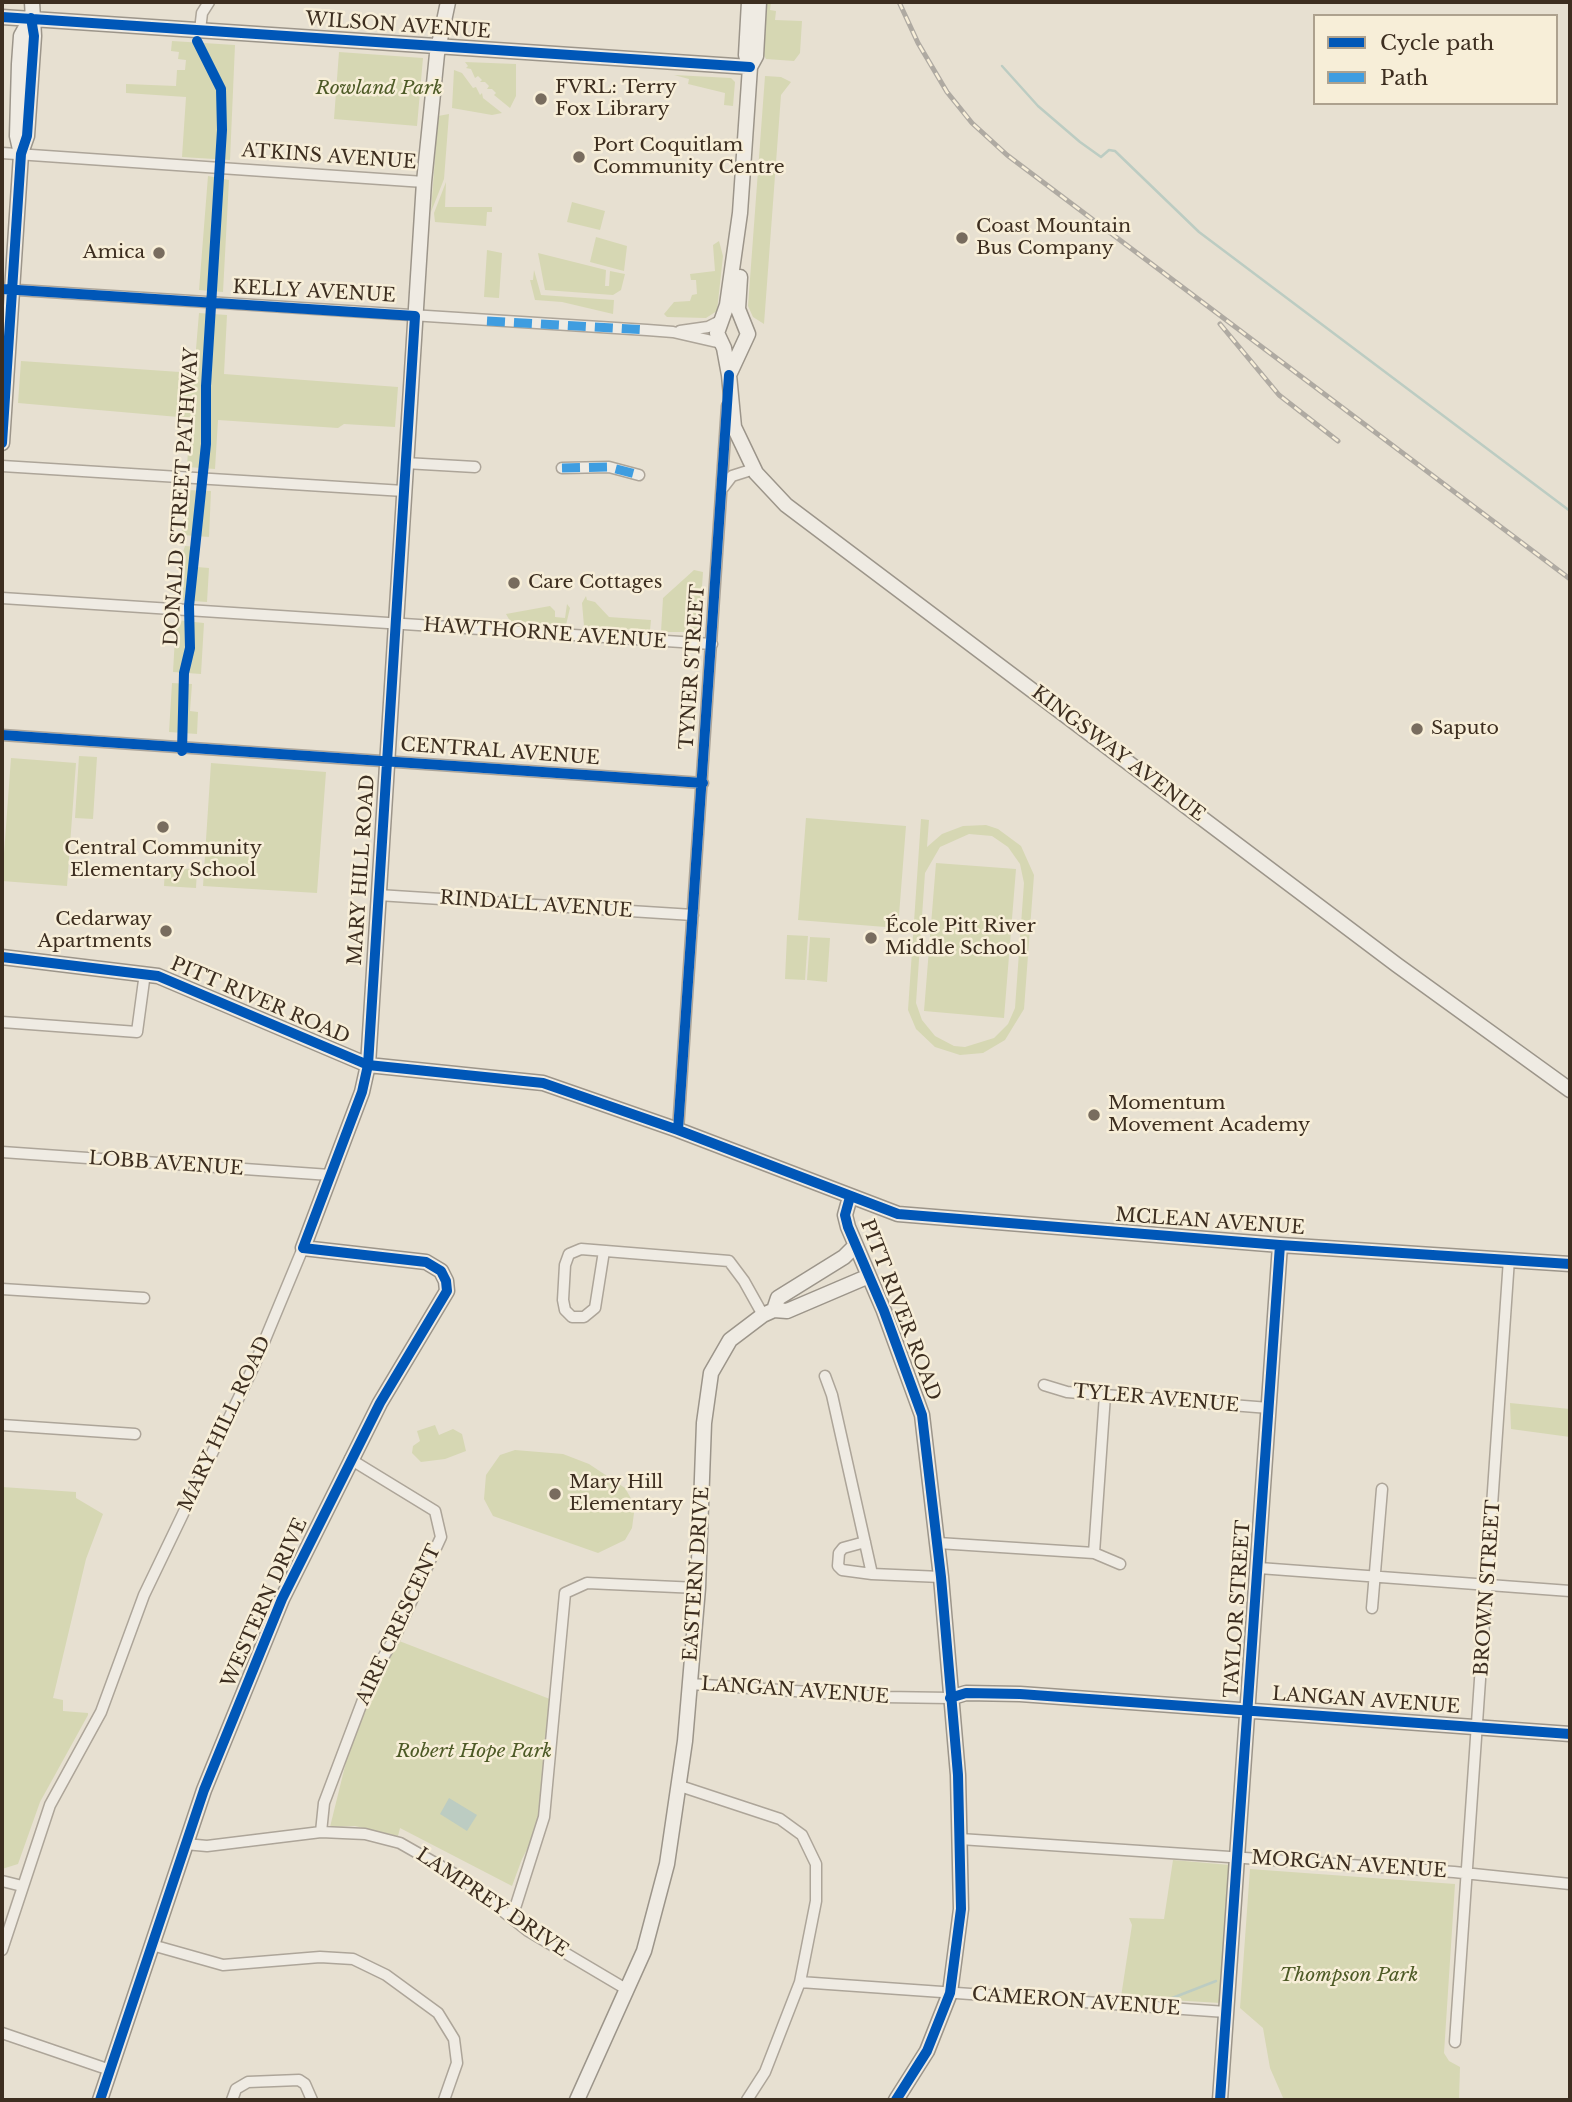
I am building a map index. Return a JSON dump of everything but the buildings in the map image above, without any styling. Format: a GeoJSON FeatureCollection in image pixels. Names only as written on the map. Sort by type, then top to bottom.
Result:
{"type":"FeatureCollection","features":[{"type":"Feature","properties":{"kind":"street"},"geometry":{"type":"LineString","coordinates":[[2,443],[7,290],[21,154],[27,136],[34,36],[32,2]]}},
{"type":"Feature","properties":{"kind":"street"},"geometry":{"type":"LineString","coordinates":[[200,30],[202,13],[209,2]]}},
{"type":"Feature","properties":{"kind":"street","name":"MARY HILL ROAD"},"geometry":{"type":"LineString","coordinates":[[2,1950],[50,1805],[102,1712],[144,1595],[254,1367],[303,1248],[362,1092],[368,1065],[424,182],[438,46],[447,2]]}},
{"type":"Feature","properties":{"kind":"street","name":"KINGSWAY AVENUE"},"geometry":{"type":"LineString","coordinates":[[749,2],[746,55],[750,67],[740,213],[717,333],[729,374],[734,428],[754,469],[786,505],[1397,965],[1570,1090]]}},
{"type":"Feature","properties":{"kind":"street","name":"KINGSWAY AVENUE"},"geometry":{"type":"LineString","coordinates":[[750,67],[756,56],[759,2]]}},
{"type":"Feature","properties":{"kind":"street","name":"WILSON AVENUE"},"geometry":{"type":"LineString","coordinates":[[2,17],[750,67]]}},
{"type":"Feature","properties":{"kind":"street","name":"ATKINS AVENUE"},"geometry":{"type":"LineString","coordinates":[[2,153],[424,182]]}},
{"type":"Feature","properties":{"kind":"street","name":"KINGSWAY AVENUE"},"geometry":{"type":"LineString","coordinates":[[729,374],[748,334],[738,304],[742,238],[740,213]]}},
{"type":"Feature","properties":{"kind":"street","name":"KELLY AVENUE"},"geometry":{"type":"LineString","coordinates":[[7,290],[673,332]]}},
{"type":"Feature","properties":{"kind":"street"},"geometry":{"type":"LineString","coordinates":[[673,332],[708,327],[733,316],[742,320]]}},
{"type":"Feature","properties":{"kind":"street"},"geometry":{"type":"LineString","coordinates":[[673,332],[731,347],[742,344]]}},
{"type":"Feature","properties":{"kind":"street","name":"TYNER STREET"},"geometry":{"type":"LineString","coordinates":[[678,1130],[729,374]]}},
{"type":"Feature","properties":{"kind":"street"},"geometry":{"type":"LineString","coordinates":[[405,463],[475,467]]}},
{"type":"Feature","properties":{"kind":"street"},"geometry":{"type":"LineString","coordinates":[[2,466],[404,491]]}},
{"type":"Feature","properties":{"kind":"street"},"geometry":{"type":"LineString","coordinates":[[562,468],[609,467],[639,475]]}},
{"type":"Feature","properties":{"kind":"street"},"geometry":{"type":"LineString","coordinates":[[721,491],[732,476],[754,469]]}},
{"type":"Feature","properties":{"kind":"street","name":"HAWTHORNE AVENUE"},"geometry":{"type":"LineString","coordinates":[[2,598],[712,645]]}},
{"type":"Feature","properties":{"kind":"street","name":"CENTRAL AVENUE"},"geometry":{"type":"LineString","coordinates":[[2,735],[703,783]]}},
{"type":"Feature","properties":{"kind":"street","name":"RINDALL AVENUE"},"geometry":{"type":"LineString","coordinates":[[378,895],[694,915]]}},
{"type":"Feature","properties":{"kind":"street","name":"PITT RIVER ROAD"},"geometry":{"type":"LineString","coordinates":[[2,957],[145,973],[189,988],[368,1065],[543,1083],[678,1130],[850,1197],[845,1218],[884,1311],[922,1415],[941,1577],[960,1839],[961,1909],[950,1993],[927,2051],[896,2100]]}},
{"type":"Feature","properties":{"kind":"street"},"geometry":{"type":"LineString","coordinates":[[2,1022],[137,1032],[145,973]]}},
{"type":"Feature","properties":{"kind":"street","name":"LOBB AVENUE"},"geometry":{"type":"LineString","coordinates":[[2,1152],[331,1175]]}},
{"type":"Feature","properties":{"kind":"street","name":"MCLEAN AVENUE"},"geometry":{"type":"LineString","coordinates":[[850,1197],[891,1212],[919,1217],[1570,1264]]}},
{"type":"Feature","properties":{"kind":"street","name":"TAYLOR STREET"},"geometry":{"type":"LineString","coordinates":[[1220,2100],[1280,1245]]}},
{"type":"Feature","properties":{"kind":"street","name":"EASTERN DRIVE"},"geometry":{"type":"LineString","coordinates":[[577,2100],[644,1951],[656,1909],[680,1786],[698,1588],[708,1381],[725,1346],[769,1312],[778,1298],[844,1257],[855,1246]]}},
{"type":"Feature","properties":{"kind":"street","name":"WESTERN DRIVE"},"geometry":{"type":"LineString","coordinates":[[100,2100],[185,1844],[282,1599],[350,1459],[398,1372],[443,1301],[446,1281],[441,1271],[426,1262],[303,1248]]}},
{"type":"Feature","properties":{"kind":"street"},"geometry":{"type":"LineString","coordinates":[[604,1251],[596,1308],[584,1317],[572,1317],[565,1310],[563,1300],[567,1259],[573,1252],[581,1249],[729,1261],[769,1312]]}},
{"type":"Feature","properties":{"kind":"street","name":"BROWN STREET"},"geometry":{"type":"LineString","coordinates":[[1455,2042],[1510,1259]]}},
{"type":"Feature","properties":{"kind":"street","name":"EASTERN DRIVE"},"geometry":{"type":"LineString","coordinates":[[769,1312],[787,1311],[869,1276]]}},
{"type":"Feature","properties":{"kind":"street"},"geometry":{"type":"LineString","coordinates":[[2,1289],[144,1298]]}},
{"type":"Feature","properties":{"kind":"street"},"geometry":{"type":"LineString","coordinates":[[825,1376],[832,1395],[872,1574]]}},
{"type":"Feature","properties":{"kind":"street","name":"TYLER AVENUE"},"geometry":{"type":"LineString","coordinates":[[1044,1385],[1067,1392],[1269,1408]]}},
{"type":"Feature","properties":{"kind":"street"},"geometry":{"type":"LineString","coordinates":[[1094,1553],[1105,1395]]}},
{"type":"Feature","properties":{"kind":"street"},"geometry":{"type":"LineString","coordinates":[[2,1425],[135,1434]]}},
{"type":"Feature","properties":{"kind":"street","name":"AIRE CRESCENT"},"geometry":{"type":"LineString","coordinates":[[321,1832],[324,1802],[372,1676],[394,1639],[441,1537],[435,1511],[350,1459]]}},
{"type":"Feature","properties":{"kind":"street"},"geometry":{"type":"LineString","coordinates":[[1372,1608],[1382,1489]]}},
{"type":"Feature","properties":{"kind":"street"},"geometry":{"type":"LineString","coordinates":[[865,1542],[843,1548],[838,1566],[842,1570],[941,1577]]}},
{"type":"Feature","properties":{"kind":"street"},"geometry":{"type":"LineString","coordinates":[[937,1543],[1094,1553],[1120,1564]]}},
{"type":"Feature","properties":{"kind":"street"},"geometry":{"type":"LineString","coordinates":[[1259,1568],[1570,1591]]}},
{"type":"Feature","properties":{"kind":"street"},"geometry":{"type":"LineString","coordinates":[[509,1916],[518,1900],[544,1817],[565,1593],[586,1583],[698,1588]]}},
{"type":"Feature","properties":{"kind":"street","name":"LANGAN AVENUE"},"geometry":{"type":"LineString","coordinates":[[690,1684],[884,1697],[950,1698],[966,1693],[1020,1694],[1570,1734]]}},
{"type":"Feature","properties":{"kind":"street"},"geometry":{"type":"LineString","coordinates":[[680,1786],[780,1819],[803,1835],[816,1864],[817,1890],[800,1982],[765,2071],[747,2100]]}},
{"type":"Feature","properties":{"kind":"street","name":"LAMPREY DRIVE"},"geometry":{"type":"LineString","coordinates":[[185,1844],[207,1846],[321,1832],[365,1834],[400,1843],[457,1876],[528,1931],[626,1989]]}},
{"type":"Feature","properties":{"kind":"street","name":"MORGAN AVENUE"},"geometry":{"type":"LineString","coordinates":[[960,1839],[1570,1884]]}},
{"type":"Feature","properties":{"kind":"street"},"geometry":{"type":"LineString","coordinates":[[2,1881],[22,1886]]}},
{"type":"Feature","properties":{"kind":"street"},"geometry":{"type":"LineString","coordinates":[[152,1945],[223,1965],[320,1957],[353,1959],[386,1975],[438,2013],[454,2039],[457,2063],[444,2100]]}},
{"type":"Feature","properties":{"kind":"street","name":"CAMERON AVENUE"},"geometry":{"type":"LineString","coordinates":[[800,1982],[1226,2012]]}},
{"type":"Feature","properties":{"kind":"street"},"geometry":{"type":"LineString","coordinates":[[2,2033],[110,2070]]}},
{"type":"Feature","properties":{"kind":"street"},"geometry":{"type":"LineString","coordinates":[[232,2100],[236,2089],[248,2082],[299,2080],[305,2084],[312,2100]]}},
{"type":"Feature","properties":{"kind":"green space"},"geometry":{"type":"Polygon","coordinates":[[[763,2],[771,2],[770,10],[776,11],[775,20],[802,21],[800,53],[794,61],[766,59],[760,48],[763,2]]]}},
{"type":"Feature","properties":{"kind":"green space"},"geometry":{"type":"Polygon","coordinates":[[[172,41],[235,45],[230,160],[182,157],[186,97],[126,93],[126,84],[176,86],[177,70],[185,70],[186,60],[178,59],[179,52],[171,51],[172,41]]]}},
{"type":"Feature","properties":{"kind":"green space","name":"Rowland Park"},"geometry":{"type":"Polygon","coordinates":[[[339,52],[423,58],[417,126],[334,119],[339,52]]]}},
{"type":"Feature","properties":{"kind":"green space"},"geometry":{"type":"Polygon","coordinates":[[[465,62],[516,64],[516,96],[510,108],[494,95],[496,93],[492,89],[487,89],[489,86],[485,82],[480,82],[482,80],[478,76],[475,78],[471,69],[466,68],[468,66],[465,62]]]}},
{"type":"Feature","properties":{"kind":"green space"},"geometry":{"type":"Polygon","coordinates":[[[454,70],[462,73],[480,95],[482,93],[483,98],[502,113],[492,115],[452,108],[454,70]]]}},
{"type":"Feature","properties":{"kind":"green space"},"geometry":{"type":"Polygon","coordinates":[[[674,75],[731,78],[735,82],[733,106],[724,105],[725,93],[688,84],[689,79],[674,75]]]}},
{"type":"Feature","properties":{"kind":"green space"},"geometry":{"type":"Polygon","coordinates":[[[765,76],[781,77],[791,82],[781,95],[764,324],[753,317],[748,306],[765,76]]]}},
{"type":"Feature","properties":{"kind":"green space"},"geometry":{"type":"Polygon","coordinates":[[[449,114],[444,179],[431,212],[438,116],[449,114]]]}},
{"type":"Feature","properties":{"kind":"green space"},"geometry":{"type":"Polygon","coordinates":[[[208,176],[229,180],[223,292],[199,290],[208,176]]]}},
{"type":"Feature","properties":{"kind":"green space"},"geometry":{"type":"Polygon","coordinates":[[[446,182],[445,207],[492,207],[492,212],[487,212],[486,226],[435,222],[434,213],[446,182]]]}},
{"type":"Feature","properties":{"kind":"green space"},"geometry":{"type":"Polygon","coordinates":[[[572,202],[605,211],[600,230],[567,222],[572,202]]]}},
{"type":"Feature","properties":{"kind":"green space"},"geometry":{"type":"Polygon","coordinates":[[[596,237],[627,246],[624,271],[590,262],[596,237]]]}},
{"type":"Feature","properties":{"kind":"green space"},"geometry":{"type":"Polygon","coordinates":[[[719,241],[723,256],[717,311],[706,318],[667,317],[664,314],[674,302],[690,301],[692,295],[697,294],[696,280],[691,280],[690,274],[715,271],[713,245],[719,241]]]}},
{"type":"Feature","properties":{"kind":"green space"},"geometry":{"type":"Polygon","coordinates":[[[487,250],[502,253],[499,298],[484,297],[487,250]]]}},
{"type":"Feature","properties":{"kind":"green space"},"geometry":{"type":"Polygon","coordinates":[[[538,253],[606,270],[605,286],[609,286],[610,271],[625,274],[621,290],[613,295],[545,290],[538,253]]]}},
{"type":"Feature","properties":{"kind":"green space"},"geometry":{"type":"Polygon","coordinates":[[[534,270],[541,295],[614,300],[613,314],[562,302],[535,300],[530,280],[533,280],[534,270]]]}},
{"type":"Feature","properties":{"kind":"green space"},"geometry":{"type":"Polygon","coordinates":[[[199,313],[227,315],[224,374],[398,387],[395,427],[344,424],[338,428],[218,420],[215,469],[187,467],[190,418],[18,403],[21,361],[194,373],[199,313]]]}},
{"type":"Feature","properties":{"kind":"green space"},"geometry":{"type":"Polygon","coordinates":[[[185,490],[211,491],[209,537],[182,535],[185,490]]]}},
{"type":"Feature","properties":{"kind":"green space"},"geometry":{"type":"Polygon","coordinates":[[[185,546],[198,547],[197,567],[209,568],[207,602],[178,600],[181,558],[185,546]]]}},
{"type":"Feature","properties":{"kind":"green space"},"geometry":{"type":"Polygon","coordinates":[[[694,570],[703,572],[699,632],[661,632],[663,598],[694,570]]]}},
{"type":"Feature","properties":{"kind":"green space"},"geometry":{"type":"Polygon","coordinates":[[[586,596],[587,600],[595,602],[609,617],[651,620],[650,631],[584,626],[582,603],[586,596]]]}},
{"type":"Feature","properties":{"kind":"green space"},"geometry":{"type":"Polygon","coordinates":[[[567,604],[570,608],[566,625],[510,621],[506,614],[550,606],[555,611],[555,617],[565,618],[567,604]]]}},
{"type":"Feature","properties":{"kind":"green space"},"geometry":{"type":"Polygon","coordinates":[[[176,620],[204,623],[201,674],[173,672],[176,620]]]}},
{"type":"Feature","properties":{"kind":"green space"},"geometry":{"type":"Polygon","coordinates":[[[172,683],[192,684],[190,711],[198,712],[197,734],[169,732],[172,683]]]}},
{"type":"Feature","properties":{"kind":"green space"},"geometry":{"type":"Polygon","coordinates":[[[79,756],[97,757],[93,819],[75,818],[79,756]]]}},
{"type":"Feature","properties":{"kind":"green space"},"geometry":{"type":"Polygon","coordinates":[[[11,758],[76,763],[67,886],[2,881],[11,758]]]}},
{"type":"Feature","properties":{"kind":"green space"},"geometry":{"type":"Polygon","coordinates":[[[211,763],[326,772],[317,893],[203,886],[211,763]]]}},
{"type":"Feature","properties":{"kind":"green space"},"geometry":{"type":"Polygon","coordinates":[[[806,818],[906,826],[898,928],[798,920],[806,818]]]}},
{"type":"Feature","properties":{"kind":"green space"},"geometry":{"type":"Polygon","coordinates":[[[921,819],[929,820],[927,847],[942,834],[963,826],[986,825],[998,829],[1021,846],[1034,875],[1024,1009],[1005,1040],[983,1053],[960,1055],[935,1047],[916,1029],[908,1010],[921,819]],[[969,834],[940,847],[925,873],[916,1003],[922,1020],[935,1036],[954,1046],[965,1047],[994,1038],[1008,1024],[1015,1008],[1024,883],[1020,864],[1008,847],[992,836],[969,834]]]}},
{"type":"Feature","properties":{"kind":"green space"},"geometry":{"type":"Polygon","coordinates":[[[936,863],[1016,869],[1004,1018],[924,1011],[936,863]]]}},
{"type":"Feature","properties":{"kind":"green space"},"geometry":{"type":"Polygon","coordinates":[[[165,868],[197,869],[196,888],[164,886],[165,868]]]}},
{"type":"Feature","properties":{"kind":"green space"},"geometry":{"type":"Polygon","coordinates":[[[787,935],[808,936],[805,980],[785,979],[787,935]]]}},
{"type":"Feature","properties":{"kind":"green space"},"geometry":{"type":"Polygon","coordinates":[[[810,937],[830,938],[827,982],[807,980],[810,937]]]}},
{"type":"Feature","properties":{"kind":"green space"},"geometry":{"type":"Polygon","coordinates":[[[1510,1403],[1570,1409],[1570,1437],[1511,1429],[1510,1403]]]}},
{"type":"Feature","properties":{"kind":"green space"},"geometry":{"type":"Polygon","coordinates":[[[435,1425],[439,1435],[453,1429],[462,1434],[466,1451],[445,1459],[421,1462],[412,1453],[413,1446],[420,1441],[417,1431],[435,1425]]]}},
{"type":"Feature","properties":{"kind":"green space"},"geometry":{"type":"Polygon","coordinates":[[[515,1450],[563,1454],[589,1464],[625,1488],[633,1502],[634,1513],[632,1528],[625,1540],[598,1553],[493,1516],[484,1499],[486,1475],[500,1455],[515,1450]]]}},
{"type":"Feature","properties":{"kind":"green space"},"geometry":{"type":"Polygon","coordinates":[[[2,1487],[76,1492],[76,1498],[103,1514],[86,1559],[53,1698],[63,1700],[63,1711],[88,1715],[40,1802],[18,1864],[2,1869],[2,1487]]]}},
{"type":"Feature","properties":{"kind":"green space","name":"Robert Hope Park"},"geometry":{"type":"Polygon","coordinates":[[[394,1639],[555,1701],[544,1817],[522,1859],[512,1886],[400,1828],[398,1836],[355,1826],[330,1827],[347,1758],[341,1755],[394,1639]]]}},
{"type":"Feature","properties":{"kind":"green space"},"geometry":{"type":"Polygon","coordinates":[[[1173,1860],[1230,1865],[1220,2003],[1121,1997],[1132,1925],[1129,1918],[1164,1919],[1173,1860]]]}},
{"type":"Feature","properties":{"kind":"green space","name":"Thompson Park"},"geometry":{"type":"Polygon","coordinates":[[[1250,1869],[1455,1884],[1444,2053],[1449,2061],[1460,2067],[1459,2100],[1284,2100],[1270,2068],[1263,2028],[1240,2008],[1250,1869]]]}},
{"type":"Feature","properties":{"kind":"shaded area"},"geometry":{"type":"Polygon","coordinates":[[[449,1798],[477,1815],[467,1831],[440,1814],[449,1798]]]}},
{"type":"Feature","properties":{"kind":"waterway"},"geometry":{"type":"LineString","coordinates":[[1002,66],[1038,106],[1080,142],[1101,157],[1109,150],[1115,151],[1199,232],[1570,511]]}},
{"type":"Feature","properties":{"kind":"waterway"},"geometry":{"type":"LineString","coordinates":[[1162,2002],[1216,1981]]}},
{"type":"Feature","properties":{"kind":"railway"},"geometry":{"type":"LineString","coordinates":[[899,2],[918,43],[947,92],[972,123],[1007,155],[1570,579]]}},
{"type":"Feature","properties":{"kind":"railway"},"geometry":{"type":"LineString","coordinates":[[1220,324],[1279,395],[1338,441]]}},
{"type":"Feature","properties":{"kind":"marked path"},"geometry":{"type":"LineString","coordinates":[[487,321],[647,330]]}},
{"type":"Feature","properties":{"kind":"marked path"},"geometry":{"type":"LineString","coordinates":[[562,468],[609,467],[639,475]]}},
{"type":"Feature","properties":{"kind":"cycle path"},"geometry":{"type":"LineString","coordinates":[[2,17],[750,67]]}},
{"type":"Feature","properties":{"kind":"cycle path"},"geometry":{"type":"LineString","coordinates":[[2,443],[21,154],[27,136],[34,36],[31,18]]}},
{"type":"Feature","properties":{"kind":"cycle path","name":"DONALD STREET PATHWAY"},"geometry":{"type":"LineString","coordinates":[[182,751],[184,673],[190,648],[189,606],[206,444],[206,386],[222,130],[221,89],[197,41]]}},
{"type":"Feature","properties":{"kind":"cycle path"},"geometry":{"type":"LineString","coordinates":[[2,289],[415,316],[368,1065],[362,1092],[303,1248],[426,1262],[441,1271],[447,1291],[380,1403],[282,1599],[204,1790],[100,2100]]}},
{"type":"Feature","properties":{"kind":"cycle path"},"geometry":{"type":"LineString","coordinates":[[678,1130],[729,375]]}},
{"type":"Feature","properties":{"kind":"cycle path"},"geometry":{"type":"LineString","coordinates":[[2,735],[703,783]]}},
{"type":"Feature","properties":{"kind":"cycle path"},"geometry":{"type":"LineString","coordinates":[[2,957],[158,976],[368,1065],[543,1083],[678,1130],[898,1214],[1280,1245],[1570,1264]]}},
{"type":"Feature","properties":{"kind":"cycle path"},"geometry":{"type":"LineString","coordinates":[[850,1197],[845,1215],[848,1227],[884,1311],[922,1415],[941,1577],[958,1775],[961,1909],[950,1993],[927,2051],[896,2100]]}},
{"type":"Feature","properties":{"kind":"cycle path"},"geometry":{"type":"LineString","coordinates":[[1220,2100],[1280,1245]]}},
{"type":"Feature","properties":{"kind":"cycle path"},"geometry":{"type":"LineString","coordinates":[[950,1698],[966,1693],[1020,1694],[1570,1734]]}},
{"type":"Feature","properties":{"kind":"place","name":"FVRL: Terry Fox Library"},"geometry":{"type":"Point","coordinates":[541,99]}},
{"type":"Feature","properties":{"kind":"place","name":"Port Coquitlam Community Centre"},"geometry":{"type":"Point","coordinates":[579,157]}},
{"type":"Feature","properties":{"kind":"place","name":"Coast Mountain Bus Company"},"geometry":{"type":"Point","coordinates":[962,238]}},
{"type":"Feature","properties":{"kind":"place","name":"Amica"},"geometry":{"type":"Point","coordinates":[159,253]}},
{"type":"Feature","properties":{"kind":"place","name":"Care Cottages"},"geometry":{"type":"Point","coordinates":[514,583]}},
{"type":"Feature","properties":{"kind":"place","name":"Saputo"},"geometry":{"type":"Point","coordinates":[1417,729]}},
{"type":"Feature","properties":{"kind":"place","name":"Central Community Elementary School"},"geometry":{"type":"Point","coordinates":[163,827]}},
{"type":"Feature","properties":{"kind":"place","name":"Cedarway Apartments"},"geometry":{"type":"Point","coordinates":[166,931]}},
{"type":"Feature","properties":{"kind":"place","name":"École Pitt River Middle School"},"geometry":{"type":"Point","coordinates":[871,938]}},
{"type":"Feature","properties":{"kind":"place","name":"Momentum Movement Academy"},"geometry":{"type":"Point","coordinates":[1094,1115]}},
{"type":"Feature","properties":{"kind":"place","name":"Mary Hill Elementary"},"geometry":{"type":"Point","coordinates":[555,1494]}}]}
